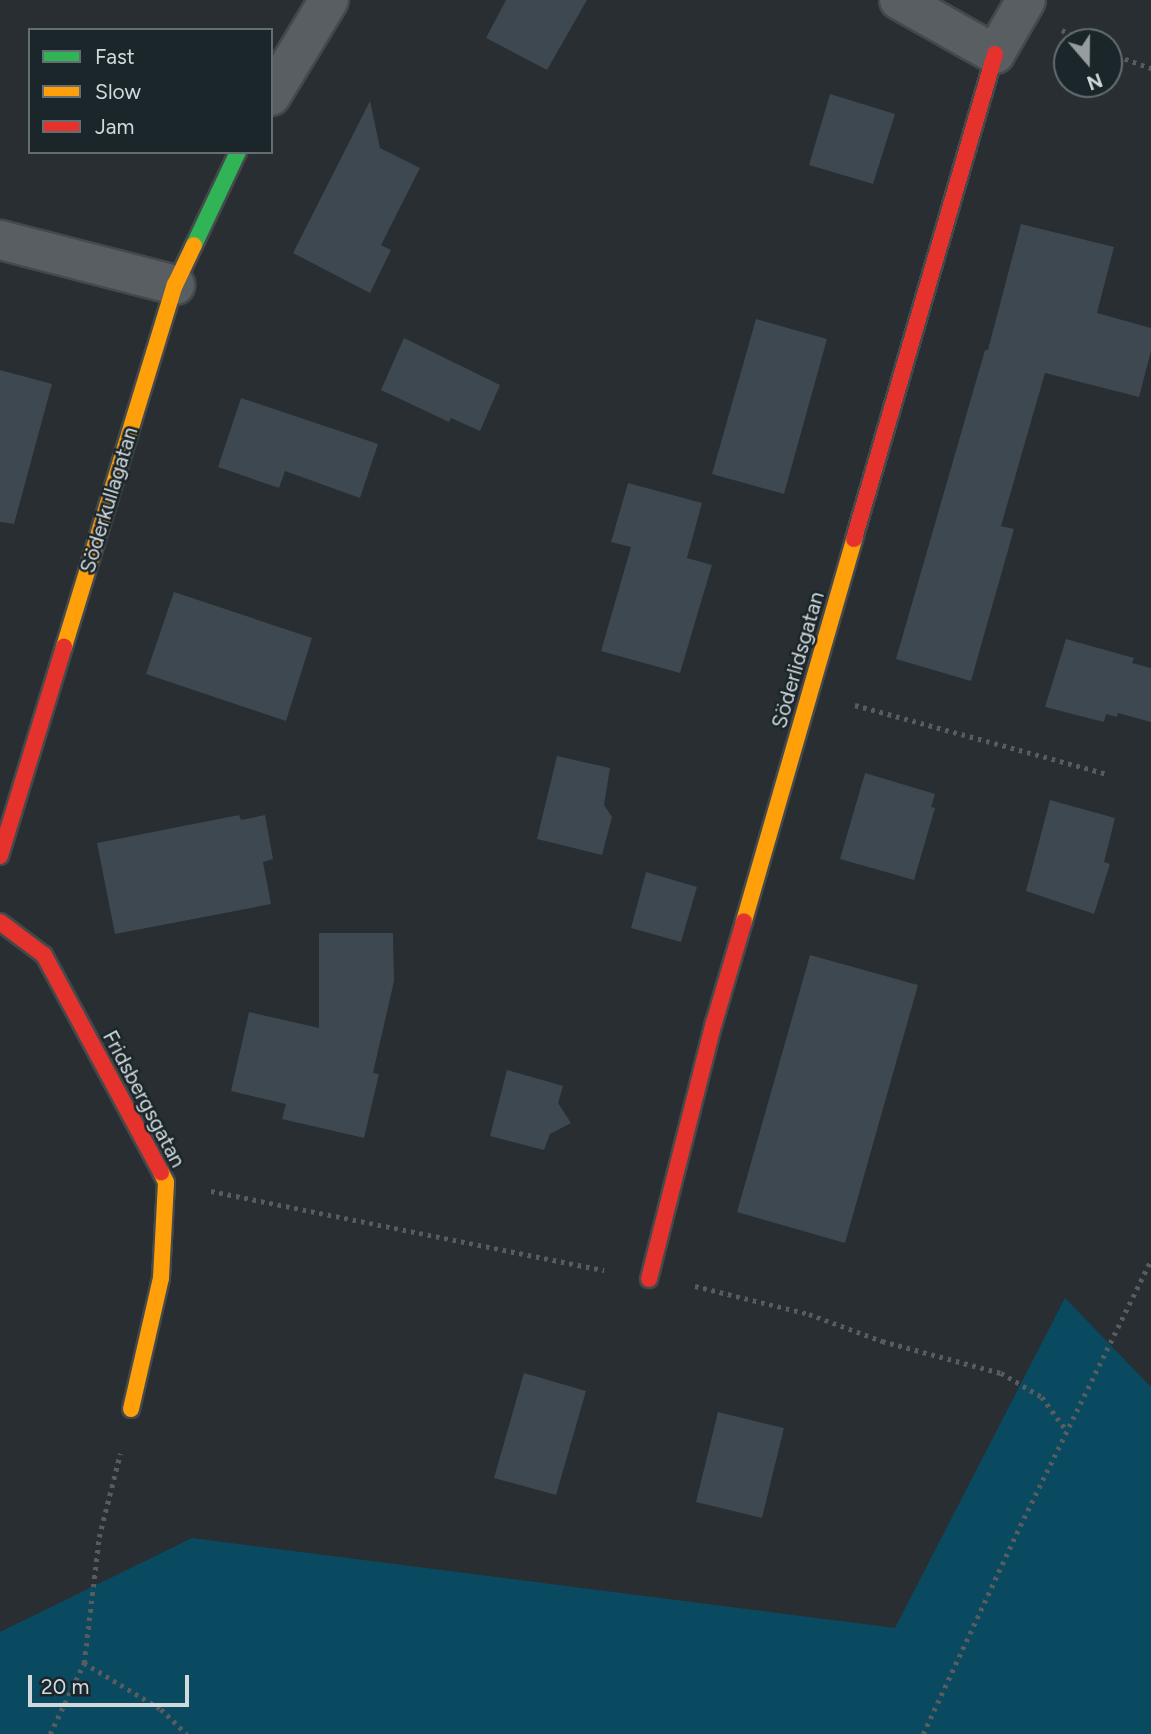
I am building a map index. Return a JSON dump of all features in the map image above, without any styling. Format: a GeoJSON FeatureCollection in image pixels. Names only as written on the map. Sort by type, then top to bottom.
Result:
{"type":"FeatureCollection","features":[{"type":"Feature","properties":{"kind":"street"},"geometry":{"type":"LineString","coordinates":[[273,93],[329,0]]}},
{"type":"Feature","properties":{"kind":"street"},"geometry":{"type":"LineString","coordinates":[[898,0],[995,54],[1026,0]]}},
{"type":"Feature","properties":{"kind":"street","name":"Söderlidsgatan"},"geometry":{"type":"LineString","coordinates":[[649,1279],[714,1023],[995,54]]}},
{"type":"Feature","properties":{"kind":"street","name":"Söderkullagatan"},"geometry":{"type":"LineString","coordinates":[[0,856],[175,285],[237,154]]}},
{"type":"Feature","properties":{"kind":"street"},"geometry":{"type":"LineString","coordinates":[[0,240],[175,285]]}},
{"type":"Feature","properties":{"kind":"street","name":"Fridsbergsgatan"},"geometry":{"type":"LineString","coordinates":[[0,922],[44,956],[166,1182],[161,1278],[131,1409]]}},
{"type":"Feature","properties":{"kind":"path"},"geometry":{"type":"LineString","coordinates":[[1123,58],[1151,68]]}},
{"type":"Feature","properties":{"kind":"path"},"geometry":{"type":"LineString","coordinates":[[810,693],[1108,774]]}},
{"type":"Feature","properties":{"kind":"path"},"geometry":{"type":"LineString","coordinates":[[166,1182],[714,1290],[809,1314],[882,1341],[1001,1373],[1042,1397],[1067,1431]]}},
{"type":"Feature","properties":{"kind":"path"},"geometry":{"type":"LineString","coordinates":[[923,1734],[1151,1260]]}},
{"type":"Feature","properties":{"kind":"path"},"geometry":{"type":"LineString","coordinates":[[50,1734],[83,1663],[99,1537],[131,1409]]}},
{"type":"Feature","properties":{"kind":"path"},"geometry":{"type":"LineString","coordinates":[[83,1663],[161,1709],[187,1734]]}},
{"type":"Feature","properties":{"kind":"shaded area"},"geometry":{"type":"Polygon","coordinates":[[[1065,1298],[1151,1387],[1151,1734],[0,1734],[0,1632],[192,1538],[895,1628],[1065,1298]]]}},
{"type":"Feature","properties":{"kind":"building"},"geometry":{"type":"Polygon","coordinates":[[[506,0],[587,0],[547,70],[486,38],[506,0]]]}},
{"type":"Feature","properties":{"kind":"building"},"geometry":{"type":"Polygon","coordinates":[[[830,94],[895,114],[873,184],[809,165],[830,94]]]}},
{"type":"Feature","properties":{"kind":"building"},"geometry":{"type":"Polygon","coordinates":[[[370,101],[380,148],[420,168],[381,245],[391,250],[370,293],[293,253],[370,101]]]}},
{"type":"Feature","properties":{"kind":"building"},"geometry":{"type":"Polygon","coordinates":[[[1021,224],[1114,247],[1097,313],[1151,328],[1151,351],[1139,397],[1045,373],[1001,526],[1014,529],[971,681],[896,659],[985,350],[988,350],[1021,224]]]}},
{"type":"Feature","properties":{"kind":"building"},"geometry":{"type":"Polygon","coordinates":[[[756,319],[827,339],[784,494],[712,474],[756,319]]]}},
{"type":"Feature","properties":{"kind":"building"},"geometry":{"type":"Polygon","coordinates":[[[404,338],[500,385],[480,431],[451,418],[449,422],[381,390],[404,338]]]}},
{"type":"Feature","properties":{"kind":"building"},"geometry":{"type":"Polygon","coordinates":[[[0,370],[52,384],[14,524],[0,522],[0,370]]]}},
{"type":"Feature","properties":{"kind":"building"},"geometry":{"type":"Polygon","coordinates":[[[241,398],[378,444],[360,498],[285,471],[279,488],[218,467],[241,398]]]}},
{"type":"Feature","properties":{"kind":"building"},"geometry":{"type":"Polygon","coordinates":[[[628,483],[702,503],[687,558],[712,565],[680,673],[601,651],[631,547],[611,542],[628,483]]]}},
{"type":"Feature","properties":{"kind":"building"},"geometry":{"type":"Polygon","coordinates":[[[174,592],[312,638],[286,721],[146,674],[174,592]]]}},
{"type":"Feature","properties":{"kind":"building"},"geometry":{"type":"Polygon","coordinates":[[[1066,639],[1134,658],[1132,663],[1151,668],[1151,722],[1118,713],[1117,717],[1106,714],[1104,722],[1045,707],[1066,639]]]}},
{"type":"Feature","properties":{"kind":"building"},"geometry":{"type":"Polygon","coordinates":[[[557,756],[610,768],[604,805],[612,817],[602,855],[537,839],[557,756]]]}},
{"type":"Feature","properties":{"kind":"building"},"geometry":{"type":"Polygon","coordinates":[[[865,773],[935,794],[931,807],[935,808],[914,880],[840,859],[865,773]]]}},
{"type":"Feature","properties":{"kind":"building"},"geometry":{"type":"Polygon","coordinates":[[[1050,800],[1115,818],[1104,862],[1110,864],[1094,914],[1026,891],[1050,800]]]}},
{"type":"Feature","properties":{"kind":"building"},"geometry":{"type":"Polygon","coordinates":[[[239,815],[241,820],[265,815],[273,859],[263,862],[271,904],[115,934],[97,843],[239,815]]]}},
{"type":"Feature","properties":{"kind":"building"},"geometry":{"type":"Polygon","coordinates":[[[646,872],[697,887],[681,942],[631,928],[646,872]]]}},
{"type":"Feature","properties":{"kind":"building"},"geometry":{"type":"Polygon","coordinates":[[[319,933],[393,933],[394,981],[373,1073],[379,1074],[364,1138],[282,1119],[286,1104],[231,1091],[249,1012],[319,1028],[319,933]]]}},
{"type":"Feature","properties":{"kind":"building"},"geometry":{"type":"Polygon","coordinates":[[[810,955],[918,985],[845,1243],[737,1212],[810,955]]]}},
{"type":"Feature","properties":{"kind":"building"},"geometry":{"type":"Polygon","coordinates":[[[507,1070],[563,1086],[558,1103],[571,1123],[550,1134],[544,1150],[490,1136],[507,1070]]]}},
{"type":"Feature","properties":{"kind":"building"},"geometry":{"type":"Polygon","coordinates":[[[524,1373],[586,1391],[556,1495],[494,1478],[524,1373]]]}},
{"type":"Feature","properties":{"kind":"building"},"geometry":{"type":"Polygon","coordinates":[[[718,1412],[784,1428],[762,1518],[696,1502],[718,1412]]]}},
{"type":"Feature","properties":{"kind":"traffic: fast"},"geometry":{"type":"LineString","coordinates":[[194,245],[237,154]]}},
{"type":"Feature","properties":{"kind":"traffic: slow"},"geometry":{"type":"LineString","coordinates":[[64,647],[175,285],[194,245]]}},
{"type":"Feature","properties":{"kind":"traffic: slow"},"geometry":{"type":"LineString","coordinates":[[744,921],[854,539]]}},
{"type":"Feature","properties":{"kind":"traffic: slow"},"geometry":{"type":"LineString","coordinates":[[131,1409],[161,1278],[166,1182],[161,1172]]}},
{"type":"Feature","properties":{"kind":"traffic: jam"},"geometry":{"type":"LineString","coordinates":[[854,539],[995,54]]}},
{"type":"Feature","properties":{"kind":"traffic: jam"},"geometry":{"type":"LineString","coordinates":[[0,856],[64,647]]}},
{"type":"Feature","properties":{"kind":"traffic: jam"},"geometry":{"type":"LineString","coordinates":[[649,1279],[714,1023],[744,921]]}},
{"type":"Feature","properties":{"kind":"traffic: jam"},"geometry":{"type":"LineString","coordinates":[[0,922],[44,955],[161,1172]]}}]}
